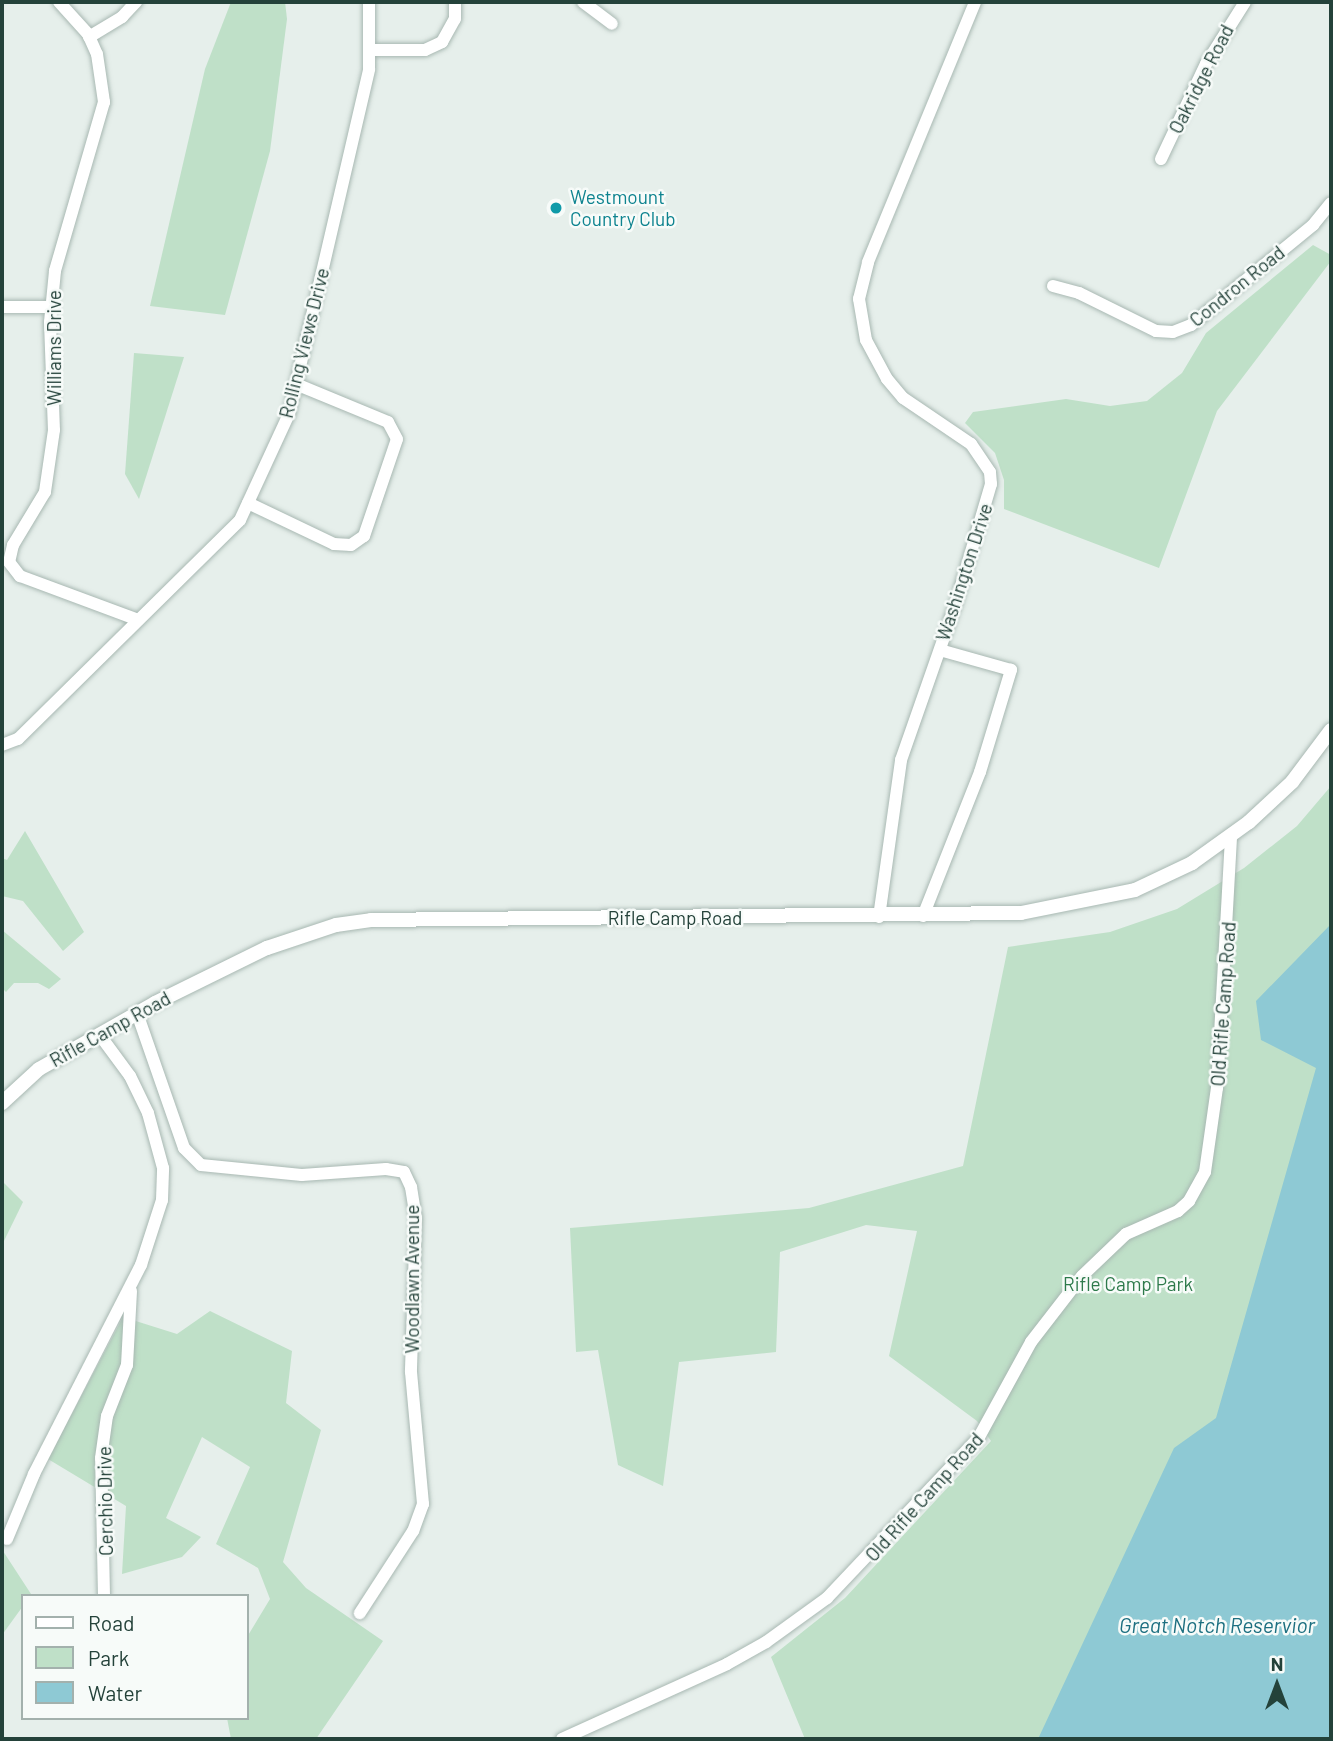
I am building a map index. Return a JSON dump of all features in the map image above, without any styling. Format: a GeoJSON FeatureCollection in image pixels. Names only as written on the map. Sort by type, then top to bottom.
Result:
{"type":"FeatureCollection","features":[{"type":"Feature","properties":{"kind":"street","name":"Williams Drive"},"geometry":{"type":"LineString","coordinates":[[58,2],[89,37],[97,54],[104,102],[61,249],[52,307],[52,453],[45,492],[13,545],[9,562],[20,576],[138,620]]}},
{"type":"Feature","properties":{"kind":"street"},"geometry":{"type":"LineString","coordinates":[[89,37],[122,17],[136,2]]}},
{"type":"Feature","properties":{"kind":"street","name":"Rolling Views Drive"},"geometry":{"type":"LineString","coordinates":[[2,744],[18,739],[240,520],[289,414],[370,50],[369,2]]}},
{"type":"Feature","properties":{"kind":"street"},"geometry":{"type":"LineString","coordinates":[[370,50],[425,50],[442,42],[455,19],[455,2]]}},
{"type":"Feature","properties":{"kind":"street"},"geometry":{"type":"LineString","coordinates":[[583,2],[612,24]]}},
{"type":"Feature","properties":{"kind":"street","name":"Washington Drive"},"geometry":{"type":"LineString","coordinates":[[880,917],[894,790],[987,507],[990,472],[971,444],[904,398],[887,379],[866,340],[859,299],[868,262],[975,2]]}},
{"type":"Feature","properties":{"kind":"street","name":"Oakridge Road"},"geometry":{"type":"LineString","coordinates":[[1160,159],[1206,64],[1245,2]]}},
{"type":"Feature","properties":{"kind":"street","name":"Condron Road"},"geometry":{"type":"LineString","coordinates":[[1054,286],[1079,293],[1156,331],[1173,332],[1191,325],[1222,300],[1313,225],[1331,203]]}},
{"type":"Feature","properties":{"kind":"street"},"geometry":{"type":"LineString","coordinates":[[2,307],[52,307]]}},
{"type":"Feature","properties":{"kind":"street"},"geometry":{"type":"LineString","coordinates":[[248,503],[334,544],[351,545],[364,536],[397,439],[388,422],[296,384]]}},
{"type":"Feature","properties":{"kind":"street"},"geometry":{"type":"LineString","coordinates":[[923,916],[980,772],[1012,670],[940,650]]}},
{"type":"Feature","properties":{"kind":"street","name":"Rifle Camp Road"},"geometry":{"type":"LineString","coordinates":[[2,1103],[39,1069],[136,1013],[267,948],[336,925],[371,920],[880,917],[1021,913],[1112,896],[1192,863],[1231,835],[1292,782],[1331,730]]}},
{"type":"Feature","properties":{"kind":"street","name":"Old Rifle Camp Road"},"geometry":{"type":"LineString","coordinates":[[562,1739],[727,1664],[766,1642],[827,1598],[979,1437],[1031,1342],[1082,1276],[1126,1234],[1178,1211],[1189,1201],[1205,1172],[1211,1142],[1228,942],[1231,835]]}},
{"type":"Feature","properties":{"kind":"street","name":"Woodlawn Avenue"},"geometry":{"type":"LineString","coordinates":[[136,1013],[184,1147],[201,1166],[302,1175],[386,1169],[404,1172],[411,1187],[416,1218],[411,1372],[423,1504],[413,1531],[360,1613]]}},
{"type":"Feature","properties":{"kind":"street","name":"Cerchio Drive"},"geometry":{"type":"LineString","coordinates":[[7,1539],[34,1475],[132,1284],[162,1200],[163,1168],[148,1113],[130,1076],[99,1034]]}},
{"type":"Feature","properties":{"kind":"street"},"geometry":{"type":"LineString","coordinates":[[148,1113],[169,1103]]}},
{"type":"Feature","properties":{"kind":"street","name":"Cerchio Drive"},"geometry":{"type":"LineString","coordinates":[[104,1594],[101,1458],[107,1416],[127,1364],[132,1284]]}},
{"type":"Feature","properties":{"kind":"green space"},"geometry":{"type":"Polygon","coordinates":[[[231,2],[285,2],[287,19],[270,151],[225,315],[150,306],[205,69],[231,2]]]}},
{"type":"Feature","properties":{"kind":"green space"},"geometry":{"type":"Polygon","coordinates":[[[1313,245],[1331,255],[1331,261],[1217,411],[1159,568],[1004,509],[1004,480],[995,453],[965,423],[973,412],[1066,399],[1110,406],[1147,401],[1182,373],[1206,333],[1313,245]]]}},
{"type":"Feature","properties":{"kind":"green space"},"geometry":{"type":"Polygon","coordinates":[[[134,353],[184,357],[139,499],[125,474],[134,353]]]}},
{"type":"Feature","properties":{"kind":"green space","name":"Rifle Camp Park"},"geometry":{"type":"Polygon","coordinates":[[[1331,786],[1331,1739],[805,1739],[771,1657],[845,1598],[991,1441],[977,1421],[889,1356],[917,1231],[866,1225],[780,1252],[776,1352],[679,1362],[663,1486],[618,1465],[598,1350],[576,1352],[570,1228],[809,1208],[963,1166],[1008,947],[1110,932],[1177,909],[1244,868],[1297,826],[1331,786]]]}},
{"type":"Feature","properties":{"kind":"green space"},"geometry":{"type":"Polygon","coordinates":[[[25,831],[84,932],[63,951],[23,901],[2,896],[2,858],[7,860],[25,831]]]}},
{"type":"Feature","properties":{"kind":"green space"},"geometry":{"type":"Polygon","coordinates":[[[2,930],[61,979],[49,989],[38,983],[14,983],[6,992],[2,988],[2,930]]]}},
{"type":"Feature","properties":{"kind":"green space"},"geometry":{"type":"Polygon","coordinates":[[[2,1181],[23,1202],[2,1245],[2,1181]]]}},
{"type":"Feature","properties":{"kind":"green space"},"geometry":{"type":"Polygon","coordinates":[[[210,1311],[292,1351],[286,1403],[321,1430],[283,1562],[306,1588],[383,1641],[316,1739],[231,1739],[227,1720],[248,1720],[248,1635],[270,1599],[258,1568],[216,1544],[250,1467],[202,1437],[166,1518],[201,1537],[182,1557],[122,1574],[126,1506],[48,1459],[123,1317],[177,1334],[210,1311]]]}},
{"type":"Feature","properties":{"kind":"green space"},"geometry":{"type":"Polygon","coordinates":[[[3,1551],[31,1594],[21,1594],[21,1609],[2,1635],[3,1551]]]}},
{"type":"Feature","properties":{"kind":"water","name":"Great Notch Reservior"},"geometry":{"type":"Polygon","coordinates":[[[1331,924],[1331,1739],[1038,1739],[1174,1448],[1216,1418],[1316,1068],[1261,1040],[1256,1001],[1331,924]]]}},
{"type":"Feature","properties":{"kind":"place","name":"Westmount Country Club"},"geometry":{"type":"Point","coordinates":[556,208]}}]}
